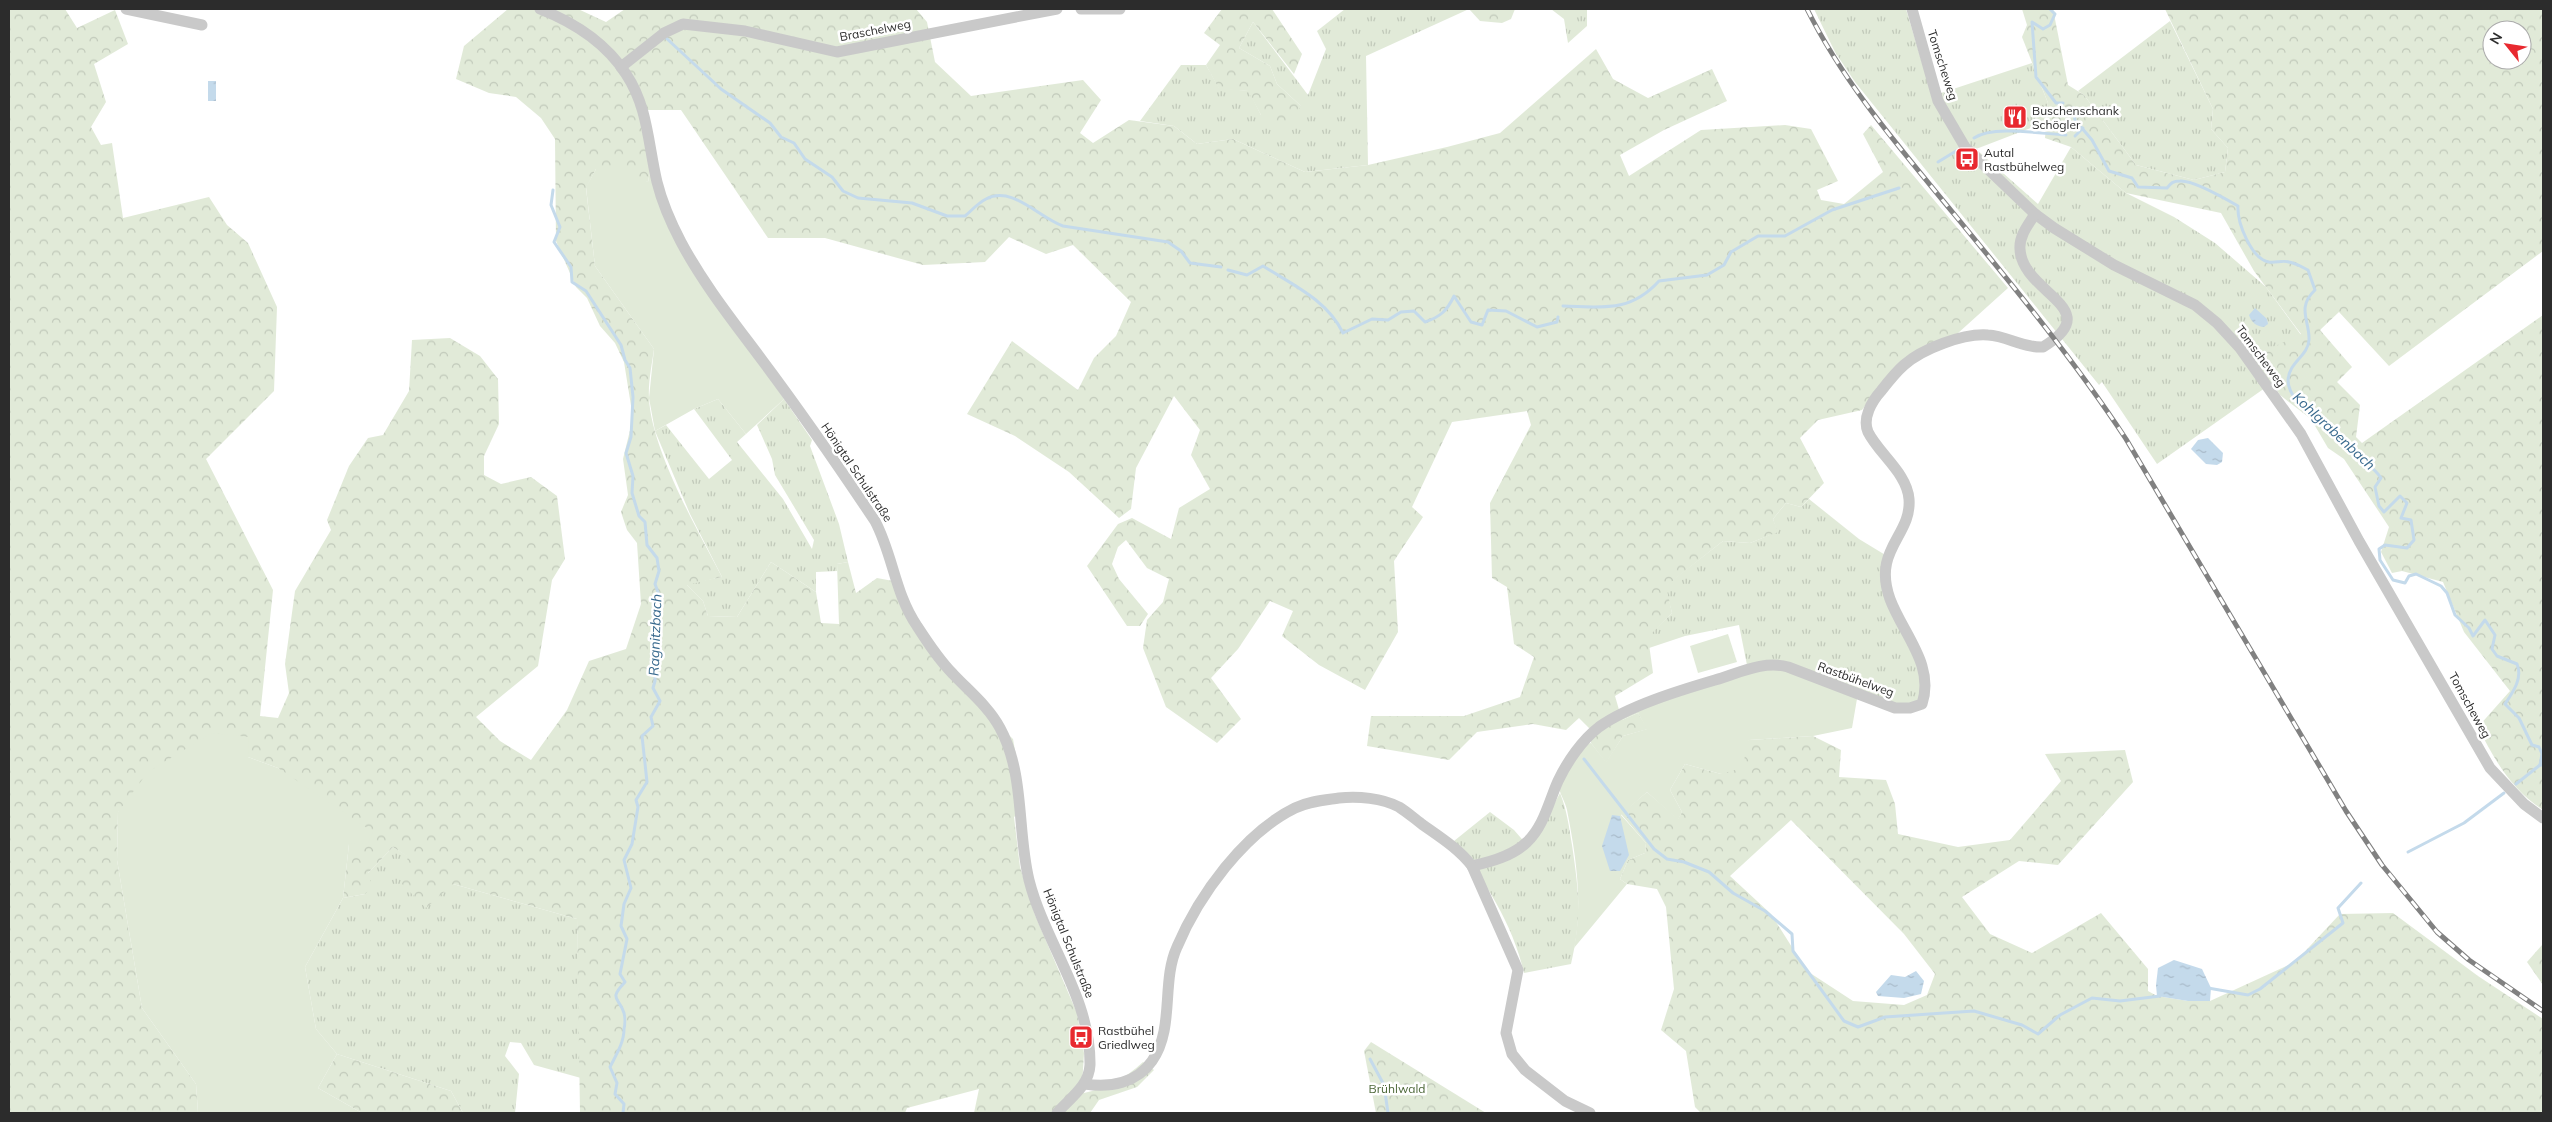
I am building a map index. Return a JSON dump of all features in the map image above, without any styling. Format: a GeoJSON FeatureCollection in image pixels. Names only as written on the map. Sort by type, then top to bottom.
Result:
{"type":"FeatureCollection","features":[{"type":"Feature","properties":{"kind":"street"},"geometry":{"type":"LineString","coordinates":[[123,9],[202,26]]}},
{"type":"Feature","properties":{"kind":"street","name":"Hönigtal Schulstraße"},"geometry":{"type":"LineString","coordinates":[[540,9],[591,36],[621,67],[643,108],[658,183],[668,215],[695,268],[716,301],[762,360],[875,521],[884,539],[898,587],[915,624],[951,672],[985,707],[1000,727],[1014,770],[1027,867],[1036,904],[1086,1021],[1090,1067],[1085,1084]]}},
{"type":"Feature","properties":{"kind":"street","name":"Braschelweg"},"geometry":{"type":"LineString","coordinates":[[621,67],[664,33],[683,24],[745,32],[837,52],[1057,9]]}},
{"type":"Feature","properties":{"kind":"street"},"geometry":{"type":"LineString","coordinates":[[1081,9],[1120,9]]}},
{"type":"Feature","properties":{"kind":"street","name":"Tomscheweg"},"geometry":{"type":"LineString","coordinates":[[1912,9],[1938,101],[1964,147],[2035,214],[2054,228],[2114,265],[2195,305],[2217,323],[2240,348],[2301,434],[2359,541],[2490,768],[2524,804],[2543,818]]}},
{"type":"Feature","properties":{"kind":"street","name":"Rastbühelweg"},"geometry":{"type":"LineString","coordinates":[[1472,866],[1504,856],[1527,842],[1543,819],[1558,780],[1574,754],[1599,727],[1635,709],[1690,687],[1770,664],[1788,667],[1895,708],[1910,708],[1922,704],[1926,691],[1920,663],[1915,647],[1890,600],[1884,576],[1887,556],[1909,508],[1909,497],[1906,486],[1868,431],[1866,418],[1880,392],[1904,364],[1934,347],[1973,335],[1988,335],[2021,345],[2043,347],[2064,331],[2068,324],[2068,316],[2064,308],[2032,277],[2022,260],[2020,248],[2022,238],[2035,214]]}},
{"type":"Feature","properties":{"kind":"street"},"geometry":{"type":"LineString","coordinates":[[1057,1113],[1085,1084],[1098,1087],[1132,1079],[1151,1062],[1160,1044],[1176,950],[1183,933],[1208,893],[1239,850],[1282,815],[1297,807],[1320,800],[1347,797],[1380,800],[1398,806],[1440,836],[1466,858],[1472,866],[1518,970],[1506,1033],[1512,1054],[1525,1070],[1565,1101],[1590,1113]]}},
{"type":"Feature","properties":{"kind":"green space"},"geometry":{"type":"Polygon","coordinates":[[[9,9],[65,9],[77,28],[115,10],[128,44],[94,64],[106,102],[91,127],[101,145],[112,143],[123,218],[209,197],[227,225],[248,243],[277,307],[274,391],[206,459],[273,590],[260,716],[278,718],[289,693],[285,664],[295,591],[331,530],[327,520],[349,466],[368,438],[383,435],[409,391],[412,340],[450,338],[480,356],[498,379],[499,424],[484,456],[484,475],[501,484],[531,477],[557,496],[565,559],[552,580],[538,666],[476,717],[500,741],[531,760],[567,710],[589,661],[626,649],[641,604],[637,543],[627,530],[621,512],[628,495],[623,459],[633,418],[624,362],[615,343],[600,326],[587,298],[576,287],[556,241],[555,139],[541,118],[516,97],[489,93],[456,79],[464,46],[508,9],[578,9],[606,22],[625,9],[916,9],[927,22],[935,62],[971,96],[1083,80],[1101,100],[1080,133],[1093,143],[1129,120],[1174,126],[1197,144],[1233,139],[1305,172],[1368,165],[1500,133],[1596,49],[1613,79],[1648,98],[1712,69],[1727,101],[1664,130],[1620,155],[1629,176],[1701,130],[1785,125],[1811,129],[1838,181],[1817,190],[1821,200],[1844,204],[1883,172],[1863,134],[1871,125],[2008,288],[1957,334],[1933,342],[1876,391],[1862,410],[1818,420],[1800,438],[1824,483],[1801,507],[1786,503],[1773,519],[1778,532],[1750,543],[1723,541],[1666,586],[1672,613],[1648,637],[1653,673],[1615,696],[1622,720],[1638,713],[1648,729],[1623,736],[1606,763],[1591,743],[1590,729],[1579,718],[1566,730],[1533,724],[1477,732],[1449,760],[1367,746],[1371,716],[1464,716],[1520,697],[1534,657],[1514,644],[1507,587],[1492,578],[1490,503],[1531,425],[1527,411],[1452,422],[1412,507],[1423,517],[1394,561],[1398,632],[1365,690],[1319,665],[1282,636],[1293,611],[1270,601],[1238,649],[1211,678],[1241,719],[1217,743],[1166,707],[1143,648],[1147,620],[1163,602],[1169,579],[1147,568],[1126,540],[1118,547],[1112,564],[1119,579],[1148,614],[1140,626],[1127,626],[1087,566],[1118,524],[1132,518],[1171,539],[1179,508],[1210,489],[1191,455],[1200,430],[1174,396],[1136,468],[1131,509],[1119,518],[1069,472],[1015,436],[967,414],[1012,341],[1078,390],[1094,358],[1116,336],[1131,302],[1073,245],[1046,254],[1009,237],[985,262],[923,265],[825,238],[768,238],[681,110],[638,110],[651,166],[648,182],[596,169],[586,188],[595,266],[654,349],[649,398],[658,441],[677,489],[722,577],[687,585],[703,601],[708,616],[737,617],[771,562],[816,592],[821,623],[839,624],[837,564],[848,562],[856,593],[877,578],[893,581],[954,682],[1013,739],[1025,808],[1014,817],[1020,867],[1035,915],[1077,1013],[1084,1053],[1082,1087],[1084,1093],[1115,1082],[1143,1062],[1154,1070],[1137,1087],[1099,1100],[1090,1113],[974,1113],[979,1089],[907,1108],[905,1113],[580,1113],[577,919],[453,884],[426,908],[401,883],[408,857],[393,847],[368,873],[372,887],[365,894],[343,898],[349,844],[278,768],[248,757],[118,812],[117,860],[142,1008],[196,1084],[198,1113],[9,1113],[9,9]]]}},
{"type":"Feature","properties":{"kind":"green space"},"geometry":{"type":"Polygon","coordinates":[[[1222,9],[1272,9],[1302,54],[1294,74],[1253,22],[1239,48],[1270,66],[1277,84],[1301,106],[1286,130],[1261,115],[1248,91],[1219,89],[1206,65],[1220,45],[1204,33],[1222,9]]]}},
{"type":"Feature","properties":{"kind":"green space"},"geometry":{"type":"Polygon","coordinates":[[[1345,9],[1469,9],[1366,56],[1368,165],[1305,172],[1233,139],[1197,144],[1174,126],[1140,121],[1181,65],[1206,65],[1219,88],[1249,91],[1261,115],[1301,106],[1277,84],[1270,66],[1239,48],[1253,22],[1308,95],[1326,49],[1317,31],[1345,9]]]}},
{"type":"Feature","properties":{"kind":"green space"},"geometry":{"type":"Polygon","coordinates":[[[1469,9],[1515,9],[1511,19],[1502,23],[1480,21],[1469,9]]]}},
{"type":"Feature","properties":{"kind":"green space"},"geometry":{"type":"Polygon","coordinates":[[[1551,9],[1587,9],[1587,26],[1568,43],[1564,19],[1551,9]]]}},
{"type":"Feature","properties":{"kind":"green space"},"geometry":{"type":"Polygon","coordinates":[[[1814,9],[1906,9],[1932,96],[2032,63],[2048,103],[2046,122],[1976,149],[2038,204],[2071,147],[2126,193],[2174,217],[2215,243],[2266,287],[2301,335],[2255,356],[2272,383],[2157,464],[2102,382],[2099,385],[1855,82],[1835,52],[1814,9]]]}},
{"type":"Feature","properties":{"kind":"green space"},"geometry":{"type":"Polygon","coordinates":[[[2022,9],[2053,9],[2068,85],[2084,95],[2136,165],[2194,180],[2225,172],[2228,148],[2211,129],[2213,109],[2165,9],[2543,9],[2543,251],[2389,366],[2339,312],[2320,330],[2352,367],[2337,382],[2360,405],[2356,437],[2362,443],[2543,315],[2543,810],[2522,793],[2505,773],[2478,727],[2510,691],[2464,632],[2443,582],[2402,571],[2392,573],[2381,552],[2389,527],[2344,459],[2328,448],[2311,419],[2280,395],[2254,356],[2301,334],[2254,271],[2221,213],[2126,193],[2071,147],[2045,138],[2048,103],[2022,37],[2027,25],[2022,9]]]}},
{"type":"Feature","properties":{"kind":"green space"},"geometry":{"type":"Polygon","coordinates":[[[2170,21],[2213,109],[2211,129],[2228,148],[2225,172],[2194,180],[2136,165],[2084,95],[2078,91],[2170,21]]]}},
{"type":"Feature","properties":{"kind":"green space"},"geometry":{"type":"Polygon","coordinates":[[[614,165],[648,182],[651,166],[680,241],[784,399],[746,434],[718,399],[694,409],[655,431],[649,398],[654,349],[595,266],[586,187],[596,169],[614,165]]]}},
{"type":"Feature","properties":{"kind":"green space"},"geometry":{"type":"Polygon","coordinates":[[[718,399],[746,434],[737,442],[783,499],[812,549],[814,540],[775,475],[772,459],[757,425],[784,399],[812,440],[810,446],[839,524],[848,562],[837,564],[837,571],[816,572],[816,592],[771,562],[737,617],[708,616],[703,601],[686,584],[722,577],[690,514],[655,431],[666,425],[709,479],[732,460],[694,409],[718,399]]]}},
{"type":"Feature","properties":{"kind":"green space"},"geometry":{"type":"Polygon","coordinates":[[[1809,499],[1859,539],[1887,556],[1884,576],[1926,691],[1910,708],[1748,670],[1739,625],[1685,636],[1649,648],[1647,637],[1672,613],[1665,586],[1723,541],[1750,543],[1777,532],[1773,519],[1786,503],[1801,507],[1809,499]]]}},
{"type":"Feature","properties":{"kind":"green space"},"geometry":{"type":"Polygon","coordinates":[[[1728,634],[1737,662],[1698,673],[1690,646],[1728,634]]]}},
{"type":"Feature","properties":{"kind":"green space"},"geometry":{"type":"Polygon","coordinates":[[[1770,663],[1858,693],[1852,728],[1813,736],[1749,740],[1742,768],[1721,774],[1685,764],[1670,790],[1682,812],[1678,820],[1647,792],[1621,815],[1646,843],[1645,853],[1628,860],[1620,879],[1627,884],[1574,948],[1578,914],[1577,879],[1567,810],[1559,785],[1560,777],[1565,768],[1582,745],[1591,743],[1606,762],[1623,736],[1647,729],[1638,713],[1622,720],[1621,716],[1770,663]]]}},
{"type":"Feature","properties":{"kind":"green space"},"geometry":{"type":"Polygon","coordinates":[[[212,733],[249,737],[248,757],[278,768],[373,832],[368,843],[349,844],[343,898],[305,967],[316,1029],[337,1054],[318,1088],[362,1113],[198,1113],[196,1084],[142,1008],[117,860],[118,812],[148,772],[212,733]]]}},
{"type":"Feature","properties":{"kind":"green space"},"geometry":{"type":"Polygon","coordinates":[[[1813,736],[1841,750],[1839,777],[1886,780],[1895,804],[1898,834],[1958,847],[2010,840],[2061,781],[2045,754],[2125,750],[2133,782],[2058,865],[2019,861],[1962,897],[1990,934],[2032,953],[2101,913],[2148,969],[2148,991],[2157,996],[2188,1001],[2210,1001],[2295,962],[2340,914],[2393,913],[2478,976],[2543,1019],[2543,1113],[1701,1113],[1695,1107],[1686,1051],[1661,1030],[1674,989],[1666,907],[1657,889],[1627,884],[1620,879],[1628,860],[1645,853],[1646,843],[1621,814],[1647,792],[1678,819],[1682,812],[1670,790],[1685,764],[1721,774],[1749,740],[1813,736]],[[1791,820],[1730,876],[1771,914],[1807,971],[1853,1001],[1904,1005],[1927,995],[1935,974],[1904,934],[1791,820]]]}},
{"type":"Feature","properties":{"kind":"green space"},"geometry":{"type":"Polygon","coordinates":[[[1560,793],[1569,825],[1578,891],[1577,932],[1571,964],[1524,973],[1513,937],[1496,903],[1454,841],[1490,812],[1514,830],[1528,846],[1548,816],[1560,793]]]}},
{"type":"Feature","properties":{"kind":"green space"},"geometry":{"type":"Polygon","coordinates":[[[393,847],[453,884],[577,919],[581,1078],[534,1065],[521,1043],[510,1042],[505,1056],[519,1074],[515,1113],[463,1113],[451,1091],[337,1054],[316,1029],[305,967],[343,898],[365,894],[368,873],[393,847]]]}},
{"type":"Feature","properties":{"kind":"green space"},"geometry":{"type":"Polygon","coordinates":[[[2543,946],[2543,985],[2527,962],[2543,946]]]}},
{"type":"Feature","properties":{"kind":"green space","name":"Brühlwald"},"geometry":{"type":"Polygon","coordinates":[[[1371,1042],[1486,1113],[1376,1113],[1364,1051],[1371,1042]]]}},
{"type":"Feature","properties":{"kind":"green space"},"geometry":{"type":"Polygon","coordinates":[[[337,1054],[451,1091],[463,1113],[362,1113],[318,1088],[337,1054]]]}},
{"type":"Feature","properties":{"kind":"water"},"geometry":{"type":"Polygon","coordinates":[[[208,81],[216,81],[216,101],[208,101],[208,81]]]}},
{"type":"Feature","properties":{"kind":"water"},"geometry":{"type":"Polygon","coordinates":[[[2255,308],[2267,319],[2268,324],[2264,327],[2257,325],[2250,318],[2249,315],[2255,308]]]}},
{"type":"Feature","properties":{"kind":"water"},"geometry":{"type":"Polygon","coordinates":[[[2208,438],[2223,453],[2222,462],[2217,465],[2206,464],[2191,449],[2198,440],[2208,438]]]}},
{"type":"Feature","properties":{"kind":"water"},"geometry":{"type":"Polygon","coordinates":[[[1612,815],[1620,816],[1629,855],[1620,871],[1610,871],[1602,846],[1612,815]]]}},
{"type":"Feature","properties":{"kind":"water"},"geometry":{"type":"Polygon","coordinates":[[[2174,960],[2202,969],[2211,988],[2210,1001],[2188,1001],[2157,996],[2158,968],[2174,960]]]}},
{"type":"Feature","properties":{"kind":"water"},"geometry":{"type":"Polygon","coordinates":[[[1916,971],[1924,981],[1921,994],[1904,998],[1878,996],[1876,992],[1891,975],[1905,977],[1916,971]]]}},
{"type":"Feature","properties":{"kind":"waterway","name":"Kohlgrabenbach"},"geometry":{"type":"LineString","coordinates":[[2050,9],[2055,14],[2050,25],[2043,29],[2032,22],[2036,77],[2056,103],[2063,103]]}},
{"type":"Feature","properties":{"kind":"waterway"},"geometry":{"type":"LineString","coordinates":[[665,37],[721,89],[770,123],[781,137],[794,143],[805,159],[832,177],[843,191],[858,198],[912,203],[947,216],[965,216],[986,199],[1005,196],[1025,204],[1063,226],[1168,242],[1181,251],[1190,263],[1221,267]]}},
{"type":"Feature","properties":{"kind":"waterway","name":"Kohlgrabenbach"},"geometry":{"type":"LineString","coordinates":[[2073,108],[2075,120],[2092,140],[2109,171],[2132,178],[2138,187],[2167,188],[2172,183],[2180,181],[2193,183],[2209,190],[2238,206],[2238,213],[2246,239],[2256,254],[2262,259],[2269,262],[2284,261],[2308,270],[2315,290],[2309,297],[2305,309],[2309,333],[2308,346],[2289,374],[2288,383],[2293,396],[2318,413],[2353,451],[2379,475],[2381,478],[2375,487],[2379,506],[2384,512],[2400,496],[2407,503],[2401,518],[2411,520],[2414,540],[2407,548],[2385,545],[2379,549],[2380,560],[2393,580],[2405,583],[2409,576],[2416,574],[2441,586],[2447,593],[2455,615],[2469,628],[2473,636],[2485,620],[2495,635],[2492,649],[2497,656],[2517,664],[2519,669],[2518,680],[2505,704],[2519,718],[2532,745],[2539,747],[2542,754],[2540,765],[2543,765]]}},
{"type":"Feature","properties":{"kind":"waterway"},"geometry":{"type":"LineString","coordinates":[[2075,136],[2083,128]]}},
{"type":"Feature","properties":{"kind":"waterway"},"geometry":{"type":"LineString","coordinates":[[1974,138],[1983,134],[2005,131],[2066,135]]}},
{"type":"Feature","properties":{"kind":"waterway"},"geometry":{"type":"LineString","coordinates":[[1938,162],[1961,148]]}},
{"type":"Feature","properties":{"kind":"waterway"},"geometry":{"type":"LineString","coordinates":[[1563,306],[1615,306],[1637,299],[1659,281],[1707,275],[1724,265],[1731,252],[1758,236],[1785,236],[1832,210],[1899,188]]}},
{"type":"Feature","properties":{"kind":"waterway","name":"Ragnitzbach"},"geometry":{"type":"LineString","coordinates":[[553,190],[551,205],[560,227],[554,242],[571,267],[572,282],[586,291],[621,345],[625,360],[630,368],[633,397],[631,437],[626,453],[633,476],[632,493],[639,516],[645,522],[647,545],[657,558],[659,571],[655,584],[659,595],[655,607],[655,681],[653,688],[660,701],[651,717],[653,726],[642,736],[647,782],[636,800],[638,807],[632,844],[624,860],[631,888],[624,904],[621,926],[627,939],[620,974],[625,982],[617,992],[616,998],[624,1013],[625,1025],[621,1044],[610,1067],[617,1083],[615,1094],[624,1104],[623,1113]]}},
{"type":"Feature","properties":{"kind":"waterway"},"geometry":{"type":"LineString","coordinates":[[1228,270],[1247,275],[1263,266],[1319,302],[1336,321],[1343,333],[1372,319],[1388,320],[1401,312],[1414,311],[1425,322],[1442,313],[1449,306],[1454,296],[1471,322],[1482,325],[1488,310],[1506,311],[1537,327],[1557,322],[1558,317]]}},
{"type":"Feature","properties":{"kind":"waterway"},"geometry":{"type":"LineString","coordinates":[[1584,759],[1654,849],[1667,859],[1684,862],[1709,872],[1733,893],[1765,911],[1792,934],[1793,951],[1844,1021],[1858,1027],[1885,1017],[1974,1011],[2022,1025],[2038,1034],[2060,1015],[2092,998],[2120,1001],[2160,996]]}},
{"type":"Feature","properties":{"kind":"waterway"},"geometry":{"type":"LineString","coordinates":[[2516,784],[2540,765]]}},
{"type":"Feature","properties":{"kind":"waterway"},"geometry":{"type":"LineString","coordinates":[[2408,852],[2464,823],[2504,793]]}},
{"type":"Feature","properties":{"kind":"waterway"},"geometry":{"type":"LineString","coordinates":[[2208,988],[2248,995],[2260,989],[2343,923],[2338,908],[2361,883]]}},
{"type":"Feature","properties":{"kind":"waterway"},"geometry":{"type":"LineString","coordinates":[[1370,1059],[1384,1085],[1388,1113]]}},
{"type":"Feature","properties":{"kind":"railway"},"geometry":{"type":"LineString","coordinates":[[1807,9],[1838,64],[1856,90],[1914,165],[2043,324],[2086,381],[2126,439],[2346,811],[2382,865],[2437,932],[2469,960],[2543,1011]]}},
{"type":"Feature","properties":{"kind":"place","name":"Buschenschank Schögler"},"geometry":{"type":"Point","coordinates":[2015,117]}},
{"type":"Feature","properties":{"kind":"place","name":"Autal Rastbühelweg"},"geometry":{"type":"Point","coordinates":[1967,159]}},
{"type":"Feature","properties":{"kind":"place","name":"Rastbühel Griedlweg"},"geometry":{"type":"Point","coordinates":[1081,1037]}}]}
